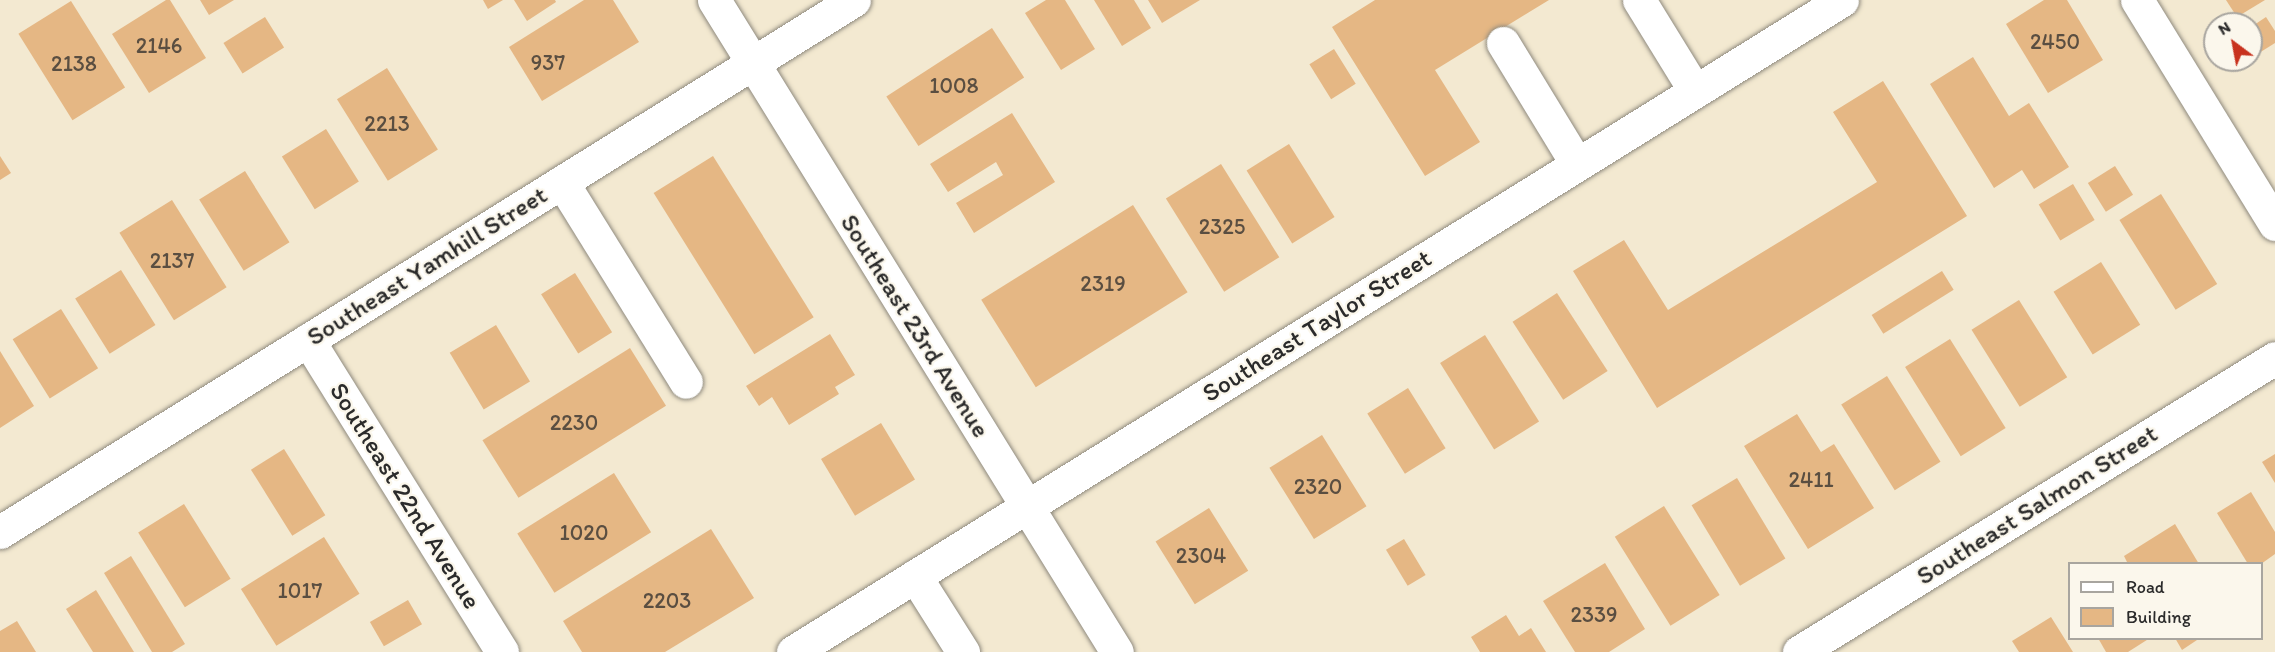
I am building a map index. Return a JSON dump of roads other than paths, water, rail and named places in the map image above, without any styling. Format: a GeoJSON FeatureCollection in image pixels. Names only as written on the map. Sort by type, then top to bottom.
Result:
{"type":"FeatureCollection","features":[{"type":"Feature","properties":{"kind":"street","name":"Southeast 23rd Avenue"},"geometry":{"type":"LineString","coordinates":[[714,0],[1117,652]]}},
{"type":"Feature","properties":{"kind":"street","name":"Southeast Yamhill Street"},"geometry":{"type":"LineString","coordinates":[[0,532],[854,0]]}},
{"type":"Feature","properties":{"kind":"street"},"geometry":{"type":"LineString","coordinates":[[1639,0],[1695,91]]}},
{"type":"Feature","properties":{"kind":"street"},"geometry":{"type":"LineString","coordinates":[[2137,0],[2275,224]]}},
{"type":"Feature","properties":{"kind":"street","name":"Southeast Taylor Street"},"geometry":{"type":"LineString","coordinates":[[805,649],[915,576],[1695,91],[1827,4]]}},
{"type":"Feature","properties":{"kind":"street"},"geometry":{"type":"LineString","coordinates":[[1503,43],[1577,164]]}},
{"type":"Feature","properties":{"kind":"street"},"geometry":{"type":"LineString","coordinates":[[562,182],[686,382]]}},
{"type":"Feature","properties":{"kind":"street","name":"Southeast 22nd Avenue"},"geometry":{"type":"LineString","coordinates":[[308,340],[502,652]]}},
{"type":"Feature","properties":{"kind":"street","name":"Southeast Salmon Street"},"geometry":{"type":"LineString","coordinates":[[1799,652],[2275,358]]}},
{"type":"Feature","properties":{"kind":"street"},"geometry":{"type":"LineString","coordinates":[[915,576],[963,652]]}}]}
